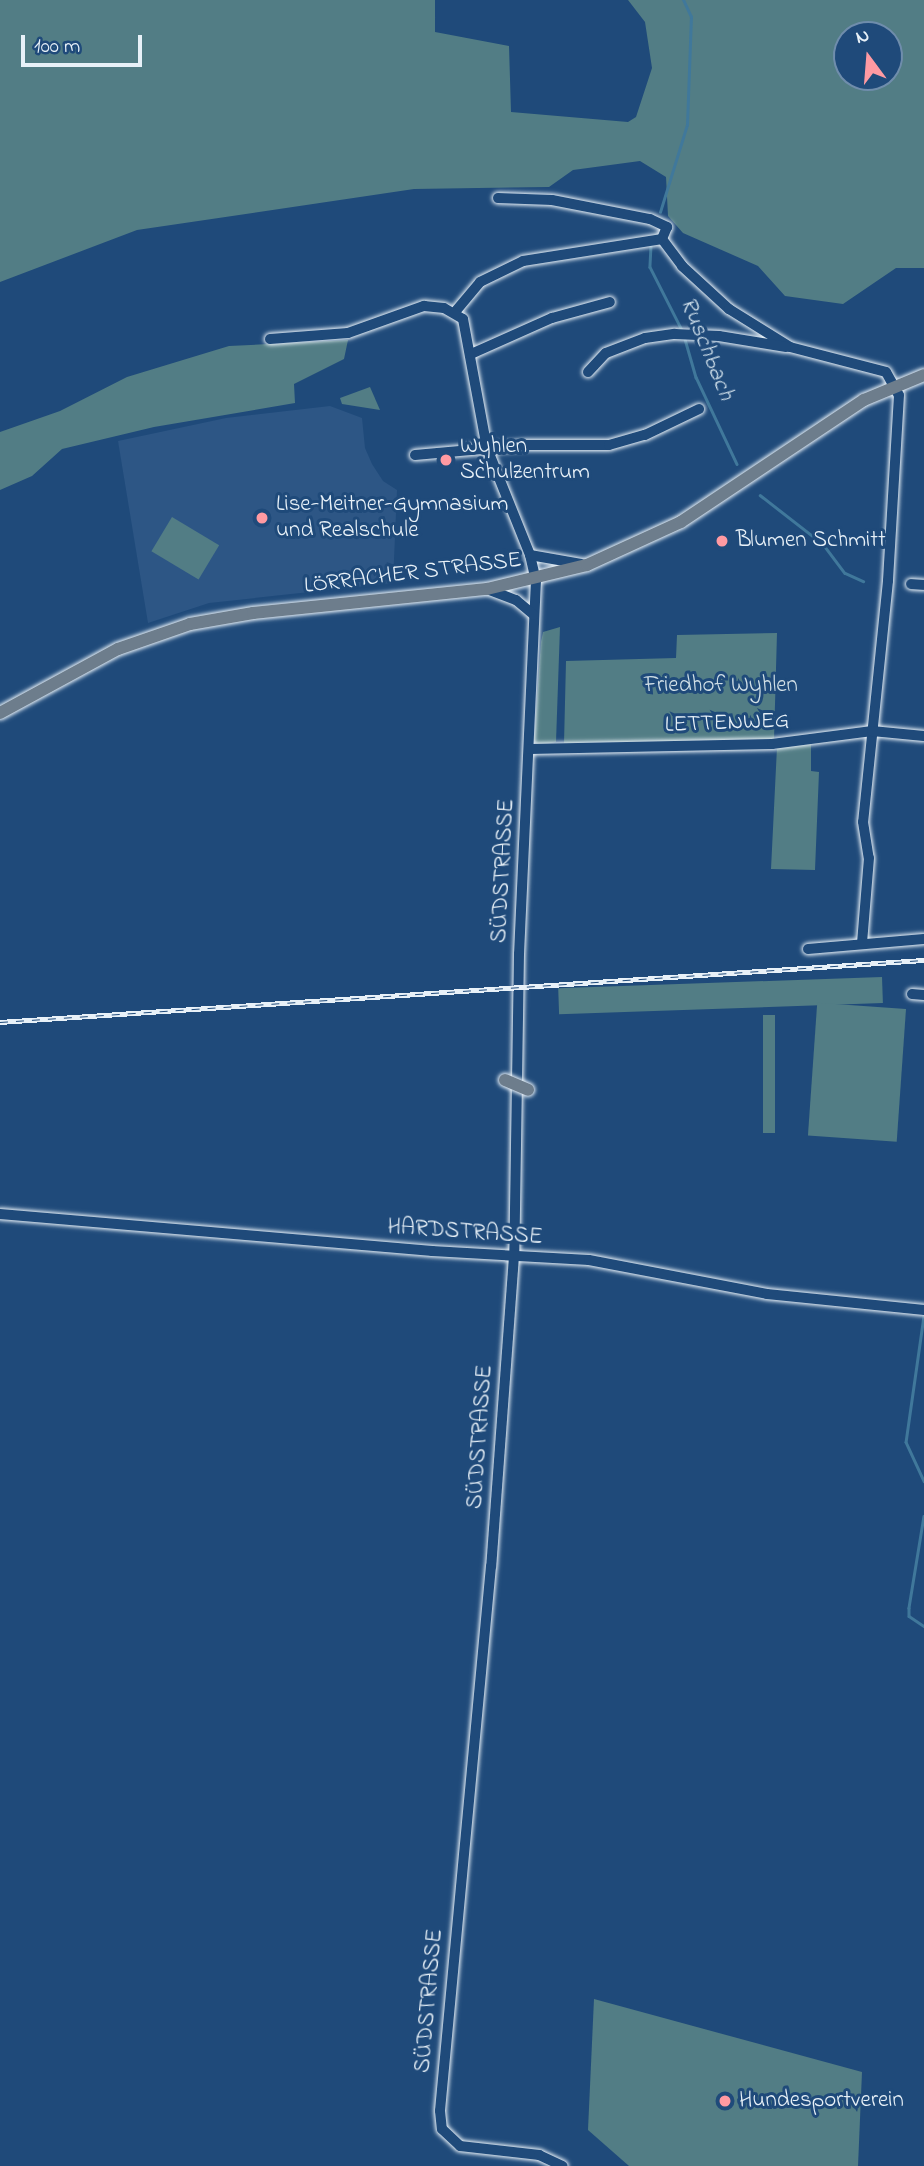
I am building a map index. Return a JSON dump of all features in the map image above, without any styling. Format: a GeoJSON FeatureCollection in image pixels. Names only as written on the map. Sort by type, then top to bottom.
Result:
{"type":"FeatureCollection","features":[{"type":"Feature","properties":{"kind":"main road","name":"LÖRRACHER STRASSE"},"geometry":{"type":"LineString","coordinates":[[0,713],[118,649],[190,624],[253,613],[487,589],[536,580],[587,565],[681,522],[894,385],[924,375]]}},
{"type":"Feature","properties":{"kind":"main road"},"geometry":{"type":"LineString","coordinates":[[505,1080],[528,1090]]}},
{"type":"Feature","properties":{"kind":"street"},"geometry":{"type":"LineString","coordinates":[[498,198],[552,200],[650,219],[667,227],[663,239]]}},
{"type":"Feature","properties":{"kind":"street"},"geometry":{"type":"LineString","coordinates":[[270,339],[348,333],[414,307],[434,306],[455,312],[480,282],[523,261],[663,239]]}},
{"type":"Feature","properties":{"kind":"street"},"geometry":{"type":"LineString","coordinates":[[663,239],[700,284],[790,347]]}},
{"type":"Feature","properties":{"kind":"street"},"geometry":{"type":"LineString","coordinates":[[471,354],[552,318],[610,302]]}},
{"type":"Feature","properties":{"kind":"street","name":"SÜDSTRASSE"},"geometry":{"type":"LineString","coordinates":[[455,312],[466,327],[487,448],[530,555],[536,580],[519,954],[514,1256],[491,1566],[440,2111],[442,2129],[460,2146],[539,2155],[563,2166]]}},
{"type":"Feature","properties":{"kind":"street"},"geometry":{"type":"LineString","coordinates":[[761,343],[766,337],[763,330]]}},
{"type":"Feature","properties":{"kind":"street"},"geometry":{"type":"LineString","coordinates":[[588,372],[606,353],[645,338],[687,333],[790,347],[880,369],[894,385],[900,400],[897,460],[863,822],[869,858],[862,944]]}},
{"type":"Feature","properties":{"kind":"street"},"geometry":{"type":"LineString","coordinates":[[415,455],[487,448],[609,445],[645,435],[699,409]]}},
{"type":"Feature","properties":{"kind":"street"},"geometry":{"type":"LineString","coordinates":[[530,555],[587,565]]}},
{"type":"Feature","properties":{"kind":"street"},"geometry":{"type":"LineString","coordinates":[[911,584],[924,585]]}},
{"type":"Feature","properties":{"kind":"street"},"geometry":{"type":"LineString","coordinates":[[487,589],[516,600],[534,615]]}},
{"type":"Feature","properties":{"kind":"street","name":"LETTENWEG"},"geometry":{"type":"LineString","coordinates":[[530,749],[772,744],[872,731],[924,736]]}},
{"type":"Feature","properties":{"kind":"street"},"geometry":{"type":"LineString","coordinates":[[808,949],[924,939]]}},
{"type":"Feature","properties":{"kind":"street"},"geometry":{"type":"LineString","coordinates":[[912,994],[924,995]]}},
{"type":"Feature","properties":{"kind":"street","name":"HARDSTRASSE"},"geometry":{"type":"LineString","coordinates":[[0,1214],[625,1264],[766,1294],[924,1310]]}},
{"type":"Feature","properties":{"kind":"shaded area","name":"Lise-Meitner-Gymnasium und Realschule"},"geometry":{"type":"Polygon","coordinates":[[[330,406],[362,418],[365,448],[372,464],[383,481],[397,490],[393,583],[209,603],[148,623],[118,441],[226,418],[330,406]]]}},
{"type":"Feature","properties":{"kind":"green space"},"geometry":{"type":"Polygon","coordinates":[[[0,0],[435,0],[435,32],[509,46],[511,112],[628,122],[636,117],[652,68],[645,22],[628,0],[924,0],[924,268],[896,268],[843,304],[785,296],[758,266],[683,233],[668,216],[666,177],[640,161],[573,170],[549,187],[414,189],[137,230],[0,282],[0,0]]]}},
{"type":"Feature","properties":{"kind":"green space"},"geometry":{"type":"Polygon","coordinates":[[[348,340],[344,359],[294,384],[295,403],[154,427],[62,449],[32,476],[0,490],[0,432],[60,411],[127,377],[229,346],[348,340]]]}},
{"type":"Feature","properties":{"kind":"green space"},"geometry":{"type":"Polygon","coordinates":[[[370,387],[380,410],[342,404],[340,398],[370,387]]]}},
{"type":"Feature","properties":{"kind":"green space"},"geometry":{"type":"Polygon","coordinates":[[[172,517],[219,545],[199,580],[151,551],[172,517]]]}},
{"type":"Feature","properties":{"kind":"green space"},"geometry":{"type":"Polygon","coordinates":[[[560,627],[556,742],[539,746],[534,741],[541,642],[543,632],[560,627]]]}},
{"type":"Feature","properties":{"kind":"green space","name":"Friedhof Wyhlen"},"geometry":{"type":"Polygon","coordinates":[[[777,633],[774,740],[564,743],[566,661],[676,658],[677,635],[777,633]]]}},
{"type":"Feature","properties":{"kind":"green space"},"geometry":{"type":"Polygon","coordinates":[[[811,743],[811,771],[819,772],[815,870],[771,869],[777,747],[811,743]]]}},
{"type":"Feature","properties":{"kind":"green space"},"geometry":{"type":"Polygon","coordinates":[[[882,977],[883,1003],[559,1014],[558,988],[882,977]]]}},
{"type":"Feature","properties":{"kind":"green space"},"geometry":{"type":"Polygon","coordinates":[[[817,1003],[906,1009],[897,1142],[808,1135],[817,1003]]]}},
{"type":"Feature","properties":{"kind":"green space"},"geometry":{"type":"Polygon","coordinates":[[[763,1015],[775,1015],[775,1133],[763,1133],[763,1015]]]}},
{"type":"Feature","properties":{"kind":"green space","name":"Hundesportverein"},"geometry":{"type":"Polygon","coordinates":[[[594,1999],[862,2072],[858,2166],[629,2166],[588,2130],[594,1999]]]}},
{"type":"Feature","properties":{"kind":"waterway","name":"Ruschbach"},"geometry":{"type":"LineString","coordinates":[[660,212],[687,125],[691,17],[683,0]]}},
{"type":"Feature","properties":{"kind":"waterway","name":"Ruschbach"},"geometry":{"type":"LineString","coordinates":[[651,246],[650,267],[683,332]]}},
{"type":"Feature","properties":{"kind":"waterway","name":"Ruschbach"},"geometry":{"type":"LineString","coordinates":[[685,339],[696,377],[737,464]]}},
{"type":"Feature","properties":{"kind":"waterway","name":"Ruschbach"},"geometry":{"type":"LineString","coordinates":[[760,495],[823,544],[845,573],[863,581]]}},
{"type":"Feature","properties":{"kind":"waterway","name":"Ruschbach"},"geometry":{"type":"LineString","coordinates":[[924,1316],[906,1442],[924,1481]]}},
{"type":"Feature","properties":{"kind":"waterway","name":"Ruschbach"},"geometry":{"type":"LineString","coordinates":[[924,1516],[909,1608],[909,1616],[924,1626]]}},
{"type":"Feature","properties":{"kind":"railway"},"geometry":{"type":"LineString","coordinates":[[0,1022],[924,960]]}},
{"type":"Feature","properties":{"kind":"place","name":"Wyhlen Schulzentrum"},"geometry":{"type":"Point","coordinates":[446,460]}},
{"type":"Feature","properties":{"kind":"place","name":"Lise-Meitner-Gymnasium und Realschule"},"geometry":{"type":"Point","coordinates":[262,518]}},
{"type":"Feature","properties":{"kind":"place","name":"Blumen Schmitt"},"geometry":{"type":"Point","coordinates":[722,541]}},
{"type":"Feature","properties":{"kind":"place","name":"Hundesportverein"},"geometry":{"type":"Point","coordinates":[725,2101]}}]}
